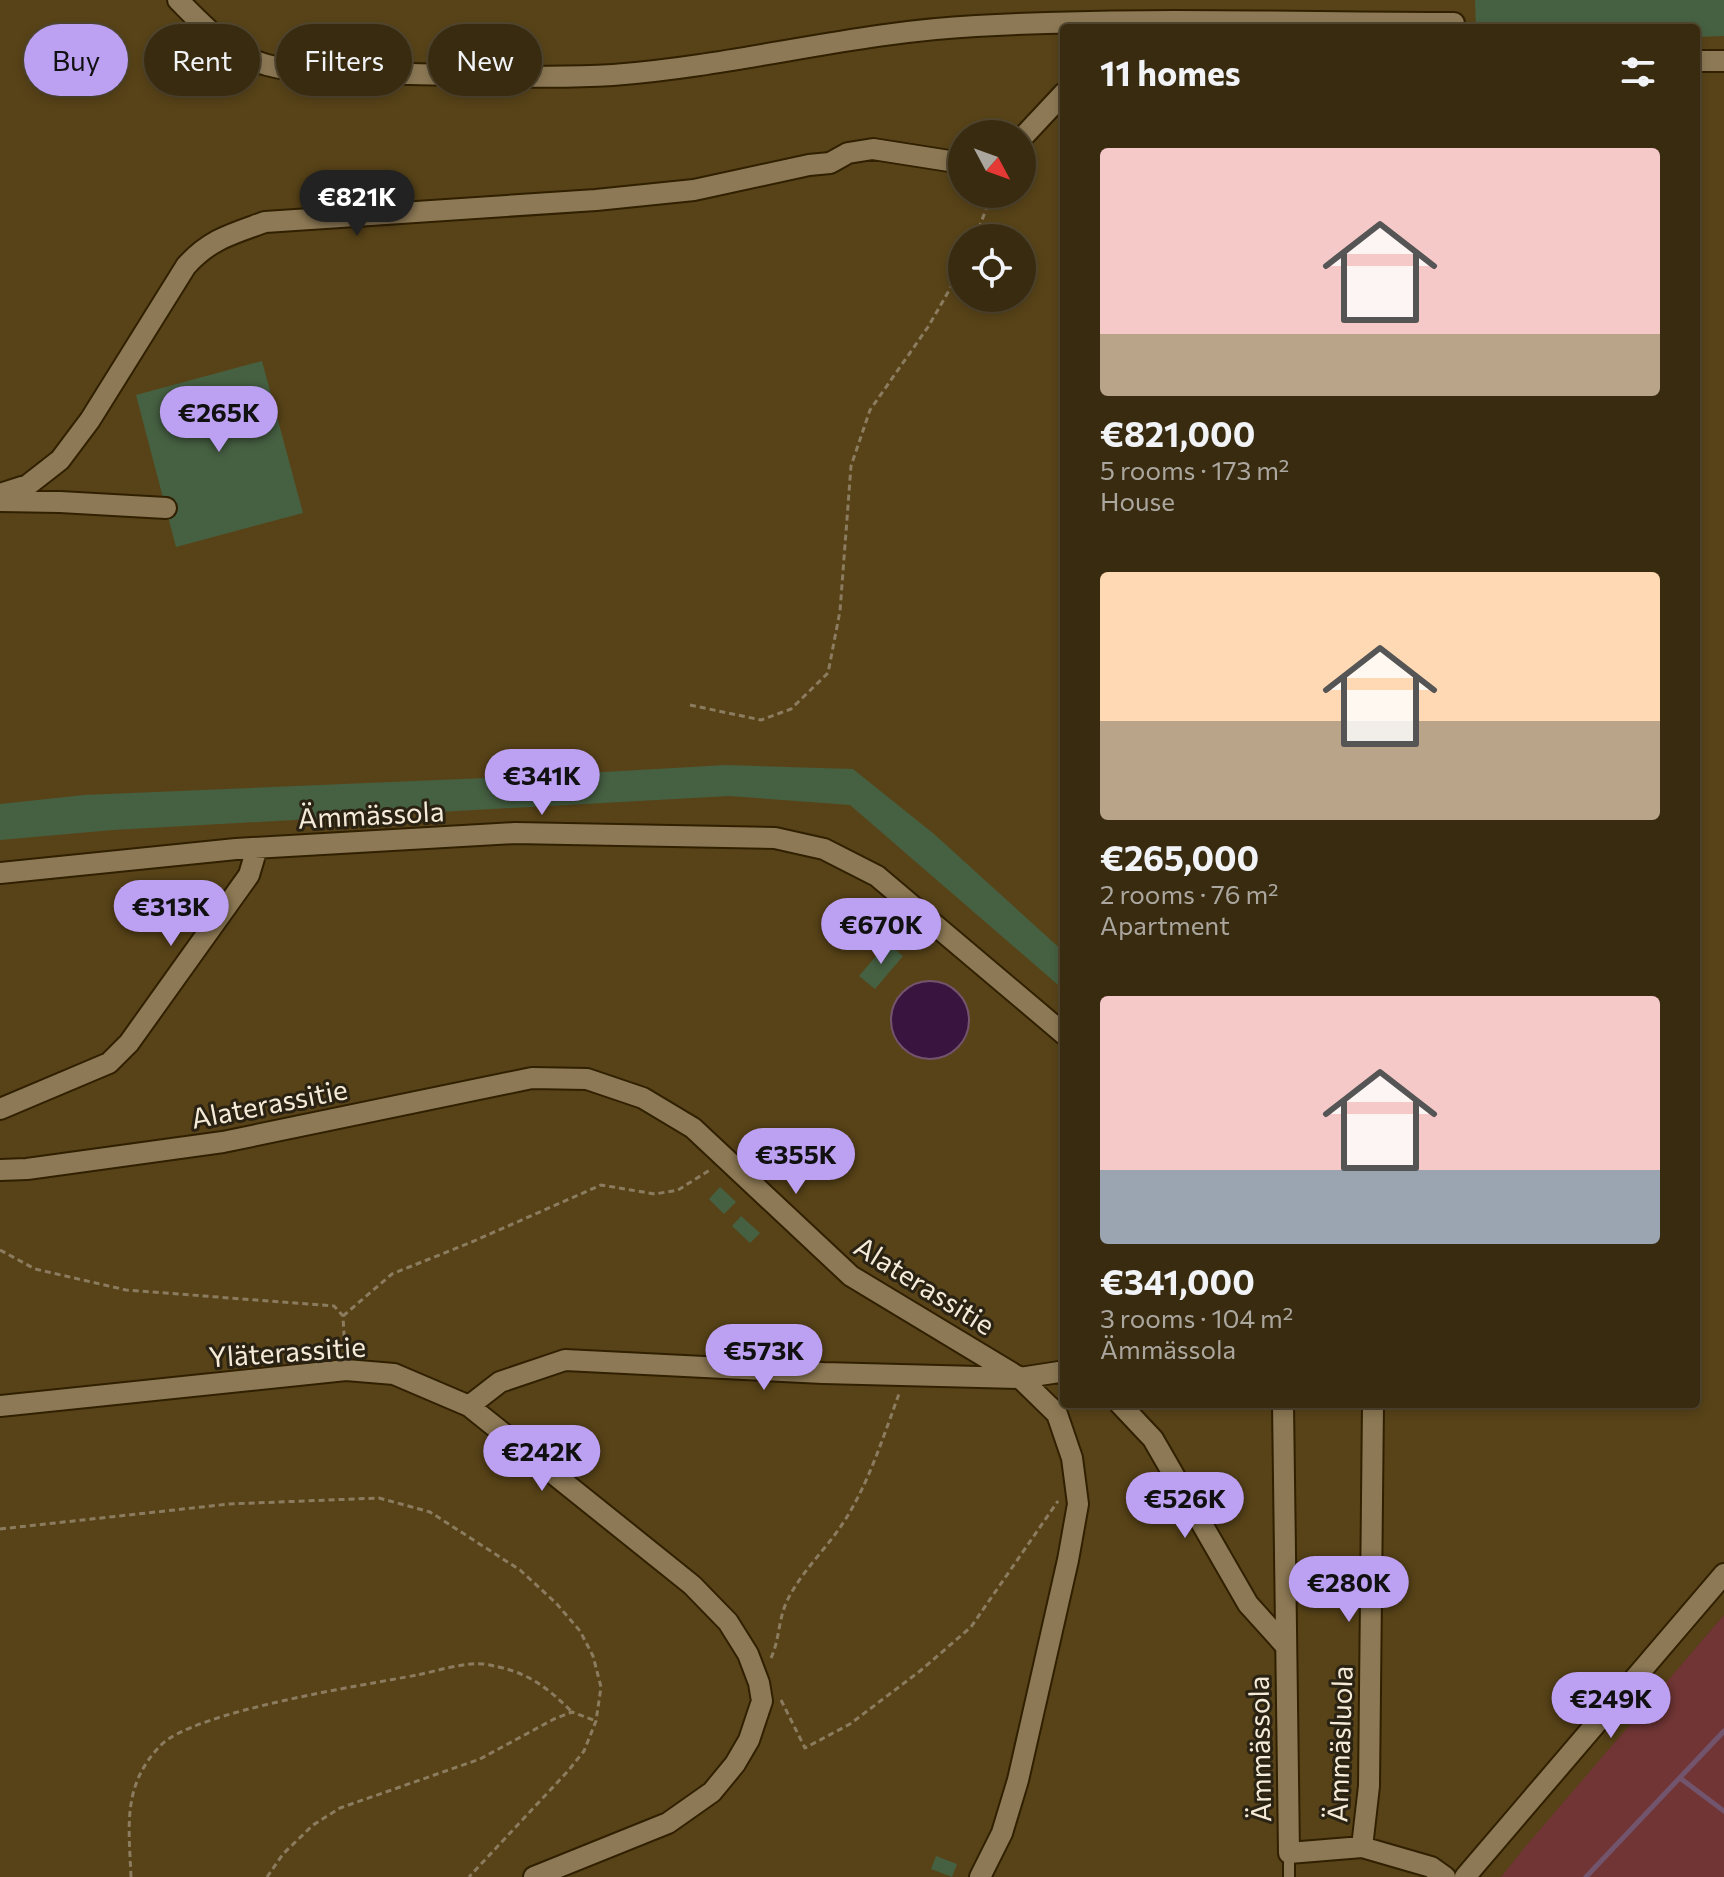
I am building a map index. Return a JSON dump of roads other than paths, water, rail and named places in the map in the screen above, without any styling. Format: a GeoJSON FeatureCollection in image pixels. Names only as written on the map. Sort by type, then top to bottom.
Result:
{"type":"FeatureCollection","features":[{"type":"Feature","properties":{"kind":"street"},"geometry":{"type":"LineString","coordinates":[[178,0],[213,35],[232,48],[266,65],[316,72],[613,75],[734,59],[875,34],[976,26],[1060,24]]}},
{"type":"Feature","properties":{"kind":"street"},"geometry":{"type":"LineString","coordinates":[[1077,24],[1454,23]]}},
{"type":"Feature","properties":{"kind":"street"},"geometry":{"type":"LineString","coordinates":[[1700,61],[1724,61]]}},
{"type":"Feature","properties":{"kind":"street"},"geometry":{"type":"LineString","coordinates":[[1036,123],[1060,97]]}},
{"type":"Feature","properties":{"kind":"street"},"geometry":{"type":"LineString","coordinates":[[0,494],[28,485],[60,460],[90,420],[186,266],[203,248],[250,227],[265,222],[596,200],[694,190],[830,163],[848,153],[873,149],[948,161]]}},
{"type":"Feature","properties":{"kind":"street"},"geometry":{"type":"LineString","coordinates":[[0,501],[166,508]]}},
{"type":"Feature","properties":{"kind":"street","name":"Ämmässola"},"geometry":{"type":"LineString","coordinates":[[0,873],[257,848],[515,833],[775,838],[824,849],[877,876],[1060,1031]]}},
{"type":"Feature","properties":{"kind":"street"},"geometry":{"type":"LineString","coordinates":[[0,1109],[109,1063],[119,1053],[150,1016],[249,875],[257,848]]}},
{"type":"Feature","properties":{"kind":"street","name":"Alaterassitie"},"geometry":{"type":"LineString","coordinates":[[0,1170],[223,1142],[532,1078],[587,1079],[643,1098],[693,1128],[851,1276],[1020,1378],[1057,1414],[1072,1458],[1078,1504],[1018,1780],[1002,1833],[980,1877]]}},
{"type":"Feature","properties":{"kind":"street"},"geometry":{"type":"LineString","coordinates":[[469,1406],[500,1382],[565,1360],[1020,1378],[1060,1372]]}},
{"type":"Feature","properties":{"kind":"street","name":"Yläterassitie"},"geometry":{"type":"LineString","coordinates":[[0,1406],[346,1370],[394,1374],[469,1406],[692,1585],[728,1622],[748,1654],[759,1683],[762,1701],[749,1740],[735,1764],[712,1792],[668,1823],[534,1877]]}},
{"type":"Feature","properties":{"kind":"street"},"geometry":{"type":"LineString","coordinates":[[1124,1408],[1153,1439],[1248,1604],[1284,1644]]}},
{"type":"Feature","properties":{"kind":"street","name":"Ämmässola"},"geometry":{"type":"LineString","coordinates":[[1283,1408],[1289,1853]]}},
{"type":"Feature","properties":{"kind":"street","name":"Ämmäsluola"},"geometry":{"type":"LineString","coordinates":[[1362,1847],[1369,1786],[1373,1408]]}},
{"type":"Feature","properties":{"kind":"street"},"geometry":{"type":"LineString","coordinates":[[1465,1877],[1724,1574]]}},
{"type":"Feature","properties":{"kind":"street"},"geometry":{"type":"LineString","coordinates":[[1289,1853],[1362,1847],[1431,1867],[1445,1877]]}},
{"type":"Feature","properties":{"kind":"lane"},"geometry":{"type":"LineString","coordinates":[[1289,1853],[1289,1877]]}},
{"type":"Feature","properties":{"kind":"waterway"},"geometry":{"type":"LineString","coordinates":[[1586,1877],[1724,1731]]}},
{"type":"Feature","properties":{"kind":"waterway"},"geometry":{"type":"LineString","coordinates":[[1680,1778],[1724,1811]]}}]}
